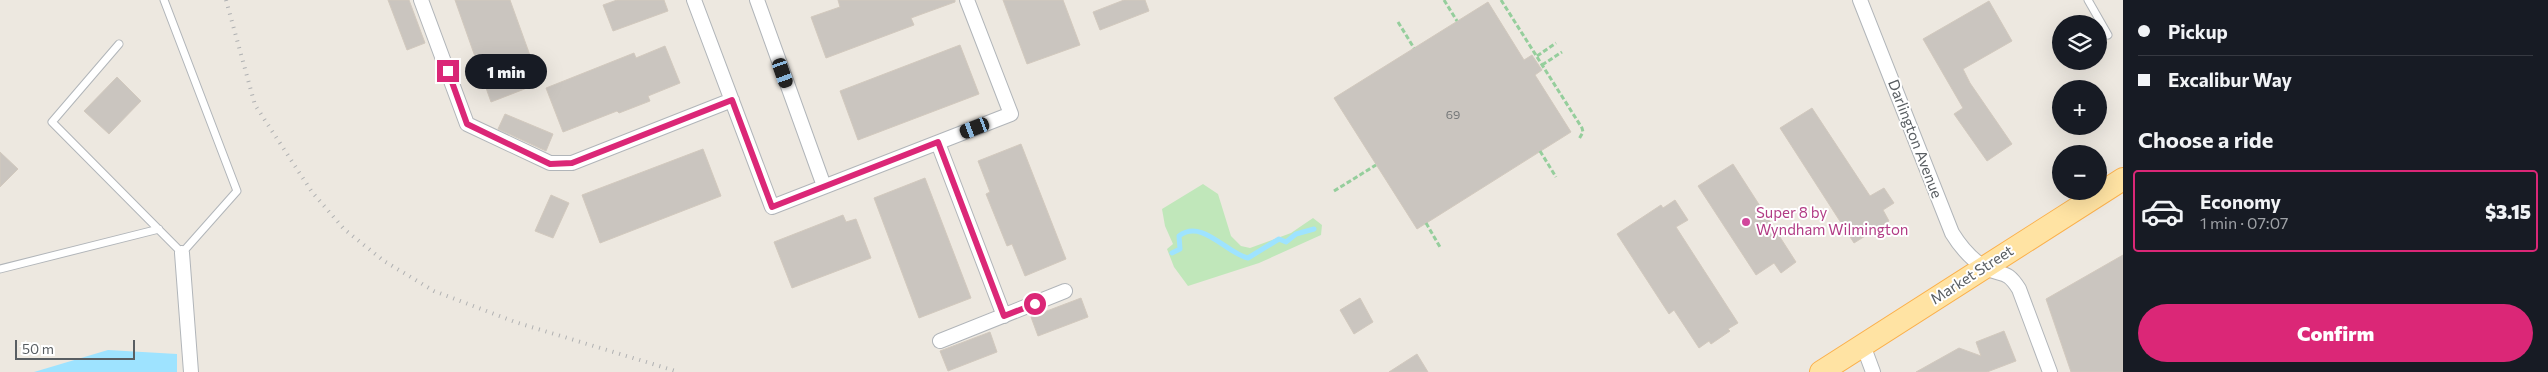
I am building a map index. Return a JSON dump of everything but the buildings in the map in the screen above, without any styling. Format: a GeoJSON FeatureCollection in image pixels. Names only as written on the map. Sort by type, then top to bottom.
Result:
{"type":"FeatureCollection","features":[{"type":"Feature","properties":{"kind":"main road","name":"Market Street"},"geometry":{"type":"LineString","coordinates":[[1821,372],[2123,179]]}},
{"type":"Feature","properties":{"kind":"street"},"geometry":{"type":"LineString","coordinates":[[421,0],[467,124],[550,164],[572,163],[732,100]]}},
{"type":"Feature","properties":{"kind":"street"},"geometry":{"type":"LineString","coordinates":[[694,0],[772,207],[1011,114],[967,0]]}},
{"type":"Feature","properties":{"kind":"street"},"geometry":{"type":"LineString","coordinates":[[757,0],[824,186]]}},
{"type":"Feature","properties":{"kind":"street","name":"Darlington Avenue"},"geometry":{"type":"LineString","coordinates":[[1860,0],[1952,234],[1962,248],[1985,267]]}},
{"type":"Feature","properties":{"kind":"street"},"geometry":{"type":"LineString","coordinates":[[938,142],[1004,316]]}},
{"type":"Feature","properties":{"kind":"street"},"geometry":{"type":"LineString","coordinates":[[182,253],[191,372]]}},
{"type":"Feature","properties":{"kind":"street"},"geometry":{"type":"LineString","coordinates":[[1985,267],[2011,276],[2015,282],[2050,372]]}},
{"type":"Feature","properties":{"kind":"street"},"geometry":{"type":"LineString","coordinates":[[940,341],[1065,292]]}},
{"type":"Feature","properties":{"kind":"street"},"geometry":{"type":"LineString","coordinates":[[1863,345],[1873,372]]}},
{"type":"Feature","properties":{"kind":"lane"},"geometry":{"type":"LineString","coordinates":[[119,44],[52,122],[182,253],[237,191],[164,0]]}},
{"type":"Feature","properties":{"kind":"lane"},"geometry":{"type":"LineString","coordinates":[[2088,0],[2108,35]]}},
{"type":"Feature","properties":{"kind":"lane"},"geometry":{"type":"LineString","coordinates":[[0,269],[159,229]]}},
{"type":"Feature","properties":{"kind":"path"},"geometry":{"type":"LineString","coordinates":[[1444,0],[1457,21]]}},
{"type":"Feature","properties":{"kind":"path"},"geometry":{"type":"LineString","coordinates":[[1501,0],[1582,128],[1579,140]]}},
{"type":"Feature","properties":{"kind":"path"},"geometry":{"type":"LineString","coordinates":[[1398,22],[1414,48]]}},
{"type":"Feature","properties":{"kind":"path"},"geometry":{"type":"LineString","coordinates":[[1537,56],[1556,43]]}},
{"type":"Feature","properties":{"kind":"path"},"geometry":{"type":"LineString","coordinates":[[1542,65],[1562,52]]}},
{"type":"Feature","properties":{"kind":"path"},"geometry":{"type":"LineString","coordinates":[[1540,151],[1556,177]]}},
{"type":"Feature","properties":{"kind":"path"},"geometry":{"type":"LineString","coordinates":[[1334,191],[1376,165]]}},
{"type":"Feature","properties":{"kind":"path"},"geometry":{"type":"LineString","coordinates":[[1426,223],[1440,247]]}},
{"type":"Feature","properties":{"kind":"green space"},"geometry":{"type":"Polygon","coordinates":[[[1203,184],[1218,194],[1231,236],[1241,246],[1250,248],[1291,233],[1313,218],[1322,225],[1321,235],[1259,263],[1188,286],[1174,267],[1167,249],[1173,244],[1165,226],[1162,209],[1203,184]]]}},
{"type":"Feature","properties":{"kind":"water"},"geometry":{"type":"Polygon","coordinates":[[[108,350],[177,354],[177,372],[34,372],[108,350]]]}},
{"type":"Feature","properties":{"kind":"waterway"},"geometry":{"type":"LineString","coordinates":[[1172,253],[1180,249],[1179,236],[1188,232],[1197,231],[1205,234],[1248,258],[1279,239],[1286,242],[1296,234],[1314,229]]}},
{"type":"Feature","properties":{"kind":"railway"},"geometry":{"type":"LineString","coordinates":[[226,0],[255,105],[312,192],[344,229],[384,261],[434,291],[515,322],[679,372]]}},
{"type":"Feature","properties":{"kind":"place","name":"Super 8 by Wyndham Wilmington"},"geometry":{"type":"Point","coordinates":[1746,222]}},
{"type":"Feature","properties":{"kind":"route"},"geometry":{"type":"LineString","coordinates":[[448,71],[467,124],[550,164],[572,163],[732,100],[772,207],[938,142],[1004,316],[1035,304]]}}]}
